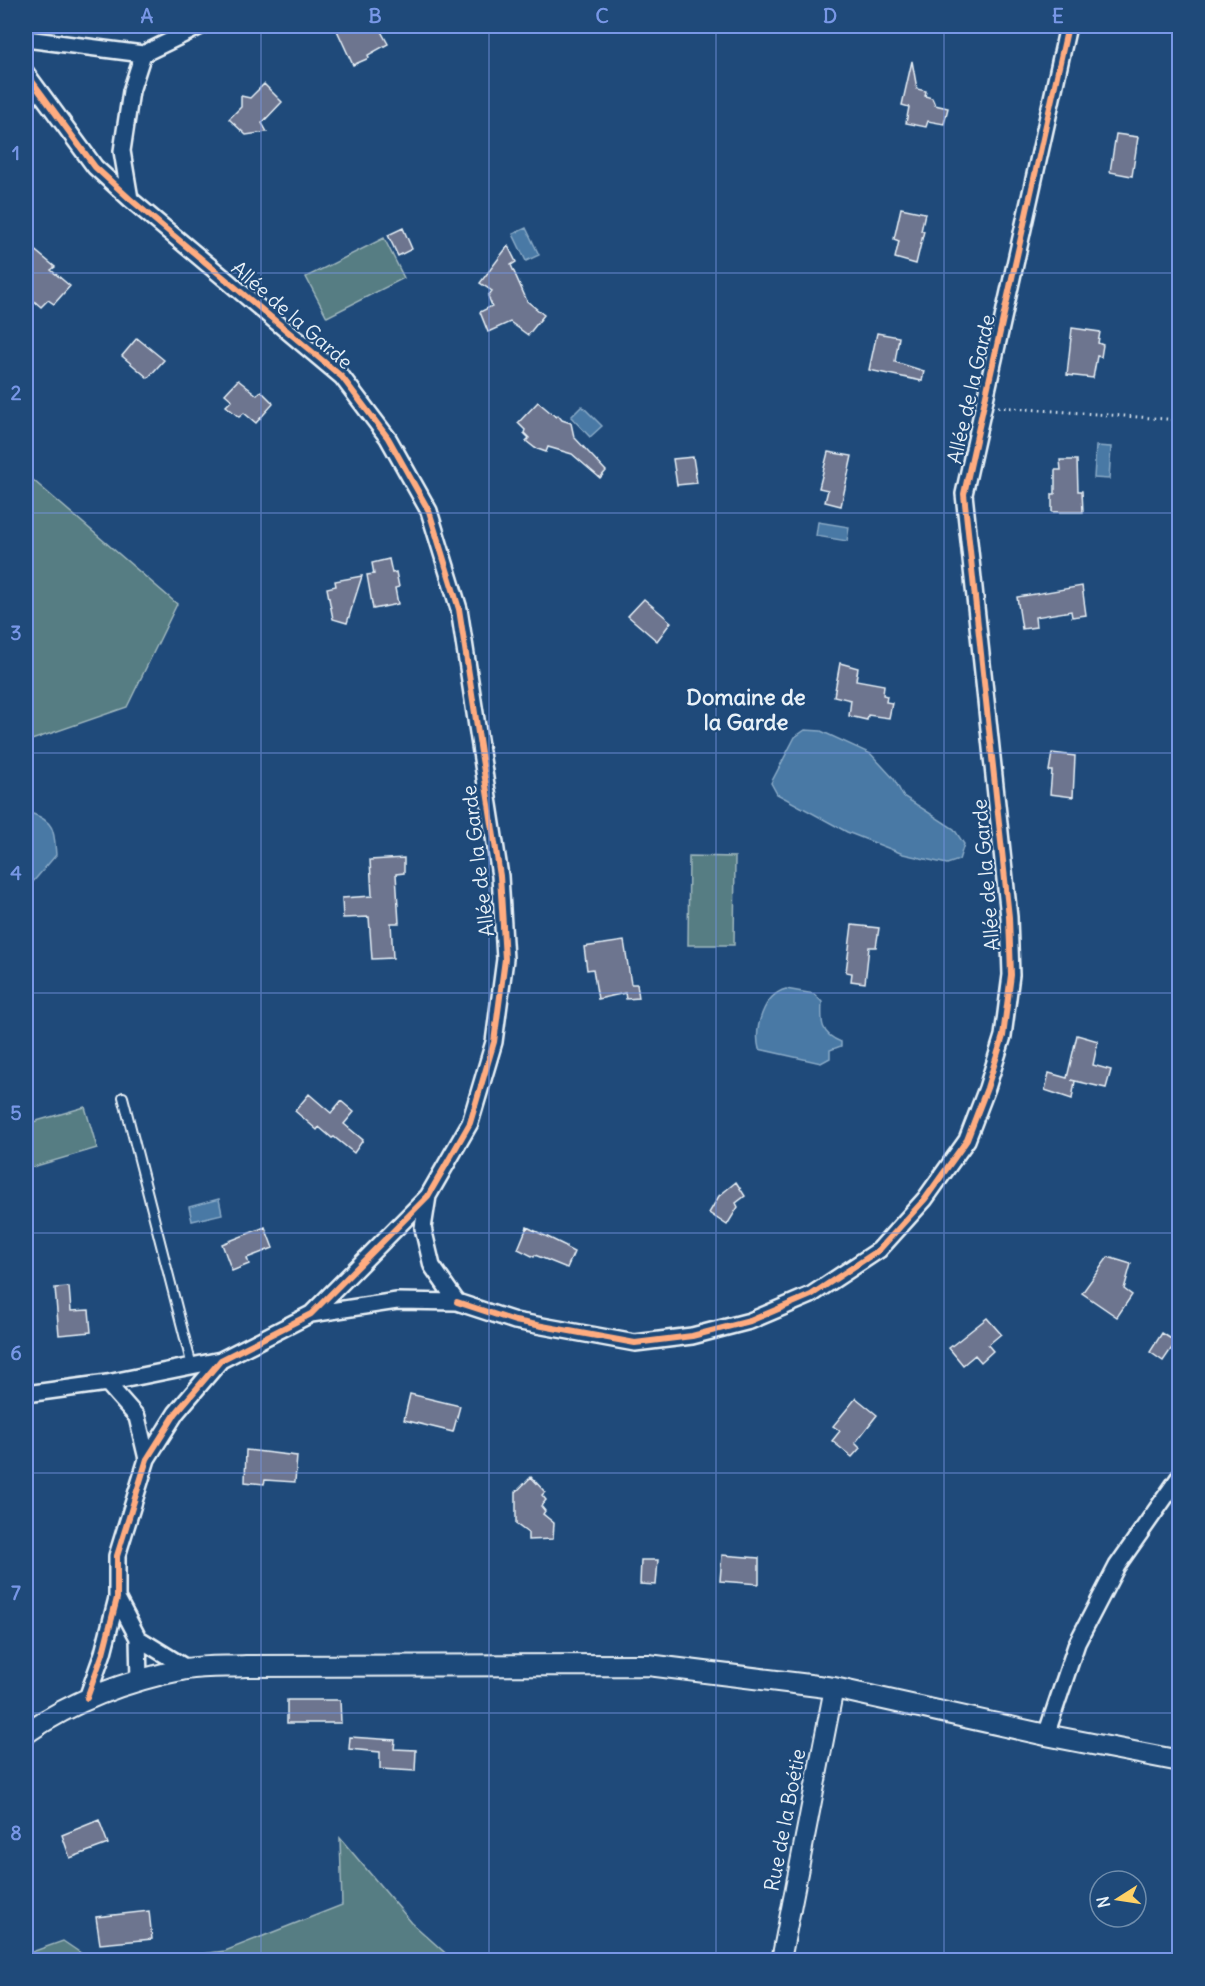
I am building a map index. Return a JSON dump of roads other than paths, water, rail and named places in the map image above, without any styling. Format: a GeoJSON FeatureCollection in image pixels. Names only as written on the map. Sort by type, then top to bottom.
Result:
{"type":"FeatureCollection","features":[{"type":"Feature","properties":{"kind":"main road"},"geometry":{"type":"LineString","coordinates":[[26,1733],[87,1698],[139,1681],[188,1669],[246,1665],[648,1665],[834,1688],[1046,1735],[1179,1761]]}},
{"type":"Feature","properties":{"kind":"street"},"geometry":{"type":"LineString","coordinates":[[26,39],[143,54],[201,26]]}},
{"type":"Feature","properties":{"kind":"street","name":"Allée de la Garde"},"geometry":{"type":"LineString","coordinates":[[311,1314],[397,1301],[457,1302],[515,1321],[635,1343],[692,1336],[750,1321],[811,1295],[879,1250],[925,1199],[967,1140],[987,1088],[1003,1036],[1011,975],[1008,917],[964,494],[1068,26]]}},
{"type":"Feature","properties":{"kind":"street"},"geometry":{"type":"LineString","coordinates":[[130,199],[122,151],[131,91],[143,54]]}},
{"type":"Feature","properties":{"kind":"street","name":"Allée de la Garde"},"geometry":{"type":"LineString","coordinates":[[26,73],[95,167],[342,377],[388,438],[429,511],[459,609],[500,876],[505,959],[494,1042],[470,1123],[428,1196],[311,1314],[221,1360],[176,1413],[147,1459],[117,1556],[117,1599],[103,1653],[87,1698]]}},
{"type":"Feature","properties":{"kind":"street","name":"Allée de la Garde"},"geometry":{"type":"LineString","coordinates":[[428,1196],[423,1228],[432,1266],[457,1302]]}},
{"type":"Feature","properties":{"kind":"street"},"geometry":{"type":"LineString","coordinates":[[26,1394],[107,1383],[221,1360]]}},
{"type":"Feature","properties":{"kind":"street"},"geometry":{"type":"LineString","coordinates":[[107,1383],[137,1418],[147,1459]]}},
{"type":"Feature","properties":{"kind":"street"},"geometry":{"type":"LineString","coordinates":[[1046,1735],[1077,1643],[1118,1566],[1179,1476]]}},
{"type":"Feature","properties":{"kind":"street","name":"Allée de la Garde"},"geometry":{"type":"LineString","coordinates":[[117,1599],[138,1638],[139,1681]]}},
{"type":"Feature","properties":{"kind":"street","name":"Allée de la Garde"},"geometry":{"type":"LineString","coordinates":[[138,1638],[188,1669]]}},
{"type":"Feature","properties":{"kind":"street","name":"Rue de la Boétie"},"geometry":{"type":"LineString","coordinates":[[781,1960],[834,1688]]}},
{"type":"Feature","properties":{"kind":"lane"},"geometry":{"type":"LineString","coordinates":[[123,1097],[192,1366]]}},
{"type":"Feature","properties":{"kind":"water"},"geometry":{"type":"Polygon","coordinates":[[[526,228],[539,255],[526,261],[513,234],[526,228]]]}},
{"type":"Feature","properties":{"kind":"water"},"geometry":{"type":"Polygon","coordinates":[[[582,406],[602,426],[590,437],[571,417],[582,406]]]}},
{"type":"Feature","properties":{"kind":"water"},"geometry":{"type":"Polygon","coordinates":[[[1096,446],[1111,447],[1109,479],[1094,478],[1096,446]]]}},
{"type":"Feature","properties":{"kind":"water"},"geometry":{"type":"Polygon","coordinates":[[[818,522],[849,527],[847,541],[816,536],[818,522]]]}},
{"type":"Feature","properties":{"kind":"water"},"geometry":{"type":"Polygon","coordinates":[[[805,730],[821,731],[871,754],[894,779],[903,796],[954,829],[964,844],[959,860],[947,864],[903,854],[847,832],[777,794],[771,783],[795,737],[805,730]]]}},
{"type":"Feature","properties":{"kind":"water"},"geometry":{"type":"Polygon","coordinates":[[[33,814],[41,817],[50,825],[54,835],[56,855],[26,890],[26,817],[33,814]]]}},
{"type":"Feature","properties":{"kind":"water"},"geometry":{"type":"Polygon","coordinates":[[[786,989],[814,994],[822,1002],[822,1021],[825,1031],[841,1042],[841,1046],[830,1050],[830,1058],[821,1063],[759,1049],[759,1023],[766,1005],[778,992],[786,989]]]}},
{"type":"Feature","properties":{"kind":"water"},"geometry":{"type":"Polygon","coordinates":[[[219,1199],[222,1214],[192,1221],[189,1207],[219,1199]]]}},
{"type":"Feature","properties":{"kind":"district","name":"Domaine de la Garde"},"geometry":{"type":"Point","coordinates":[746,710]}}]}
